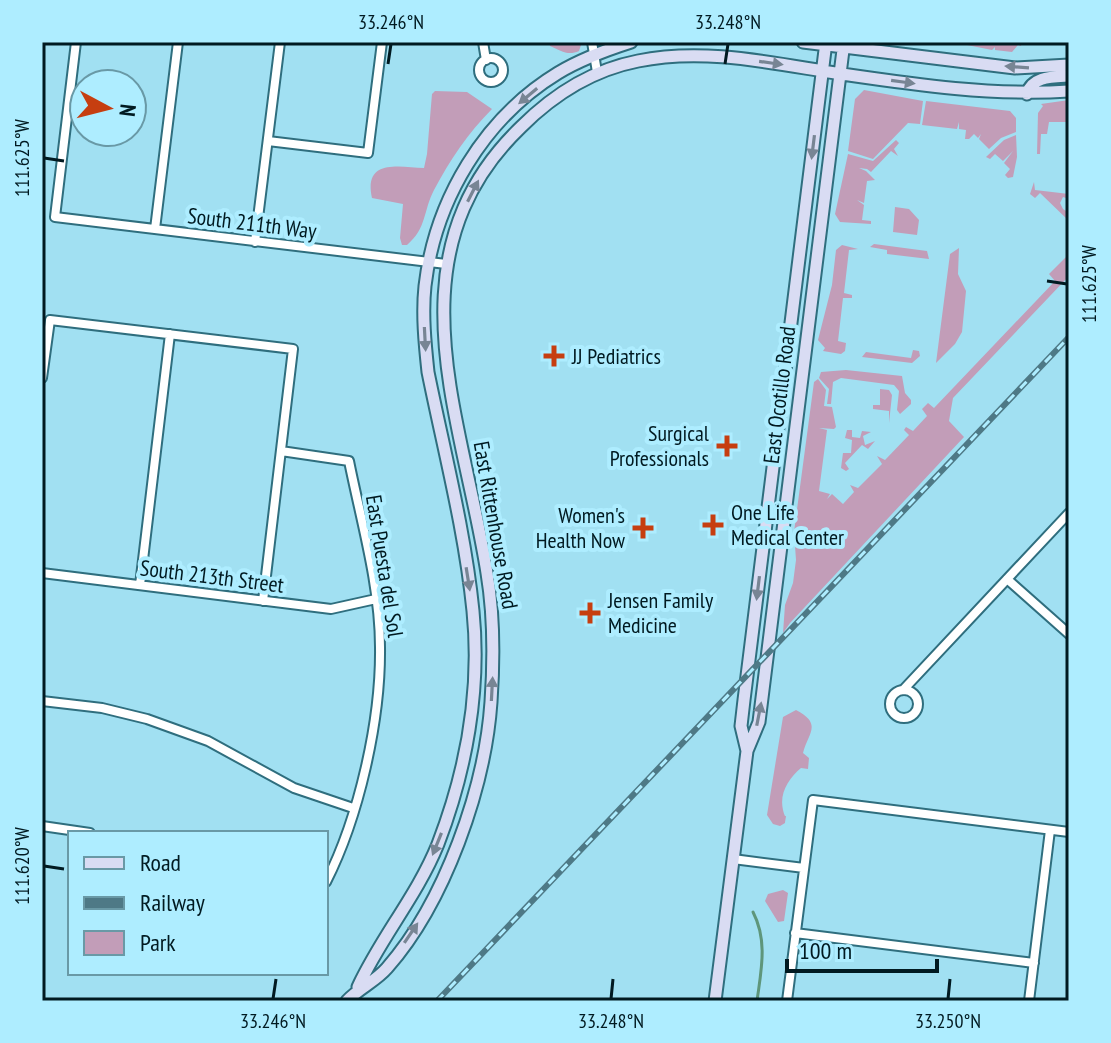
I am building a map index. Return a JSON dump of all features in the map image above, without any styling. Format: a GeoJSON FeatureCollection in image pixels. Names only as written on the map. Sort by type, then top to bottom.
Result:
{"type":"FeatureCollection","features":[{"type":"Feature","properties":{"kind":"main road","name":"East Rittenhouse Road"},"geometry":{"type":"LineString","coordinates":[[358,988],[370,961],[407,906],[437,846],[461,770],[474,690],[473,613],[468,574],[428,372],[424,301],[436,235],[451,194],[482,142],[532,92],[593,48],[631,42]]}},
{"type":"Feature","properties":{"kind":"main road"},"geometry":{"type":"LineString","coordinates":[[803,42],[1015,68],[1069,65]]}},
{"type":"Feature","properties":{"kind":"main road","name":"East Ocotillo Road"},"geometry":{"type":"LineString","coordinates":[[747,751],[741,726],[826,43]]}},
{"type":"Feature","properties":{"kind":"main road","name":"East Ocotillo Road"},"geometry":{"type":"LineString","coordinates":[[715,1001],[747,751],[759,722],[844,45]]}},
{"type":"Feature","properties":{"kind":"main road","name":"East Rittenhouse Road"},"geometry":{"type":"LineString","coordinates":[[358,988],[386,970],[422,917],[449,864],[480,774],[491,706],[493,662],[487,574],[443,340],[442,291],[446,264],[473,189],[509,138],[547,103],[597,72],[635,61],[692,55],[983,92],[1027,94],[1069,91]]}},
{"type":"Feature","properties":{"kind":"main road"},"geometry":{"type":"LineString","coordinates":[[1027,94],[1030,86],[1038,80],[1069,76]]}},
{"type":"Feature","properties":{"kind":"main road"},"geometry":{"type":"LineString","coordinates":[[800,252],[816,266]]}},
{"type":"Feature","properties":{"kind":"main road"},"geometry":{"type":"LineString","coordinates":[[347,1001],[358,988]]}},
{"type":"Feature","properties":{"kind":"street","name":"South 211th Way"},"geometry":{"type":"LineString","coordinates":[[76,42],[55,217],[446,264]]}},
{"type":"Feature","properties":{"kind":"street"},"geometry":{"type":"LineString","coordinates":[[155,229],[178,42]]}},
{"type":"Feature","properties":{"kind":"street"},"geometry":{"type":"LineString","coordinates":[[255,242],[280,42]]}},
{"type":"Feature","properties":{"kind":"street"},"geometry":{"type":"LineString","coordinates":[[268,141],[368,153],[382,42]]}},
{"type":"Feature","properties":{"kind":"street"},"geometry":{"type":"LineString","coordinates":[[483,42],[486,60]]}},
{"type":"Feature","properties":{"kind":"street"},"geometry":{"type":"LineString","coordinates":[[593,48],[597,72]]}},
{"type":"Feature","properties":{"kind":"street"},"geometry":{"type":"LineString","coordinates":[[42,378],[50,320],[293,349],[263,601]]}},
{"type":"Feature","properties":{"kind":"street"},"geometry":{"type":"LineString","coordinates":[[140,585],[170,334]]}},
{"type":"Feature","properties":{"kind":"street","name":"East Puesta del Sol"},"geometry":{"type":"LineString","coordinates":[[281,451],[349,461],[376,599],[381,646],[378,701],[369,754],[328,877]]}},
{"type":"Feature","properties":{"kind":"street"},"geometry":{"type":"LineString","coordinates":[[903,690],[1069,513]]}},
{"type":"Feature","properties":{"kind":"street","name":"South 213th Street"},"geometry":{"type":"LineString","coordinates":[[42,573],[331,609],[376,599]]}},
{"type":"Feature","properties":{"kind":"street"},"geometry":{"type":"LineString","coordinates":[[1007,579],[1069,634]]}},
{"type":"Feature","properties":{"kind":"street"},"geometry":{"type":"LineString","coordinates":[[42,701],[102,708],[147,719],[208,741],[294,788],[353,808]]}},
{"type":"Feature","properties":{"kind":"street"},"geometry":{"type":"LineString","coordinates":[[787,1001],[813,800],[1069,832]]}},
{"type":"Feature","properties":{"kind":"street"},"geometry":{"type":"LineString","coordinates":[[42,826],[76,831]]}},
{"type":"Feature","properties":{"kind":"street"},"geometry":{"type":"LineString","coordinates":[[1029,1001],[1050,830]]}},
{"type":"Feature","properties":{"kind":"street"},"geometry":{"type":"LineString","coordinates":[[733,859],[804,868]]}},
{"type":"Feature","properties":{"kind":"street"},"geometry":{"type":"LineString","coordinates":[[795,933],[1034,963]]}},
{"type":"Feature","properties":{"kind":"green space"},"geometry":{"type":"Polygon","coordinates":[[[549,42],[582,42],[579,51],[571,53],[550,46],[549,42]]]}},
{"type":"Feature","properties":{"kind":"green space"},"geometry":{"type":"Polygon","coordinates":[[[952,42],[1022,42],[1012,52],[952,42]]]}},
{"type":"Feature","properties":{"kind":"green space"},"geometry":{"type":"Polygon","coordinates":[[[864,90],[923,101],[920,124],[908,123],[873,159],[848,151],[855,99],[864,90]]]}},
{"type":"Feature","properties":{"kind":"green space"},"geometry":{"type":"Polygon","coordinates":[[[435,91],[467,92],[492,109],[467,137],[446,168],[418,232],[407,245],[402,245],[403,204],[372,198],[371,185],[373,176],[386,168],[424,168],[432,94],[435,91]]]}},
{"type":"Feature","properties":{"kind":"green space"},"geometry":{"type":"Polygon","coordinates":[[[1069,100],[1069,122],[1049,122],[1047,134],[1041,134],[1040,154],[1037,154],[1041,104],[1069,100]]]}},
{"type":"Feature","properties":{"kind":"green space"},"geometry":{"type":"Polygon","coordinates":[[[926,101],[1010,111],[1016,118],[1016,132],[1001,138],[989,149],[979,139],[981,134],[978,138],[974,134],[965,139],[966,130],[959,129],[959,122],[957,129],[922,125],[926,101]]]}},
{"type":"Feature","properties":{"kind":"green space"},"geometry":{"type":"Polygon","coordinates":[[[1016,135],[1017,157],[1013,177],[1008,178],[1005,175],[1010,169],[1004,163],[1013,151],[1003,161],[995,154],[990,159],[986,157],[1004,140],[1016,135]]]}},
{"type":"Feature","properties":{"kind":"green space"},"geometry":{"type":"Polygon","coordinates":[[[896,140],[899,143],[894,149],[898,156],[891,151],[871,172],[859,168],[875,180],[867,181],[864,203],[857,200],[864,205],[862,220],[871,221],[871,224],[840,222],[835,214],[848,154],[873,161],[896,140]]]}},
{"type":"Feature","properties":{"kind":"green space"},"geometry":{"type":"Polygon","coordinates":[[[1034,182],[1035,190],[1069,194],[1069,199],[1063,197],[1060,203],[1069,213],[1069,221],[1040,193],[1035,198],[1030,194],[1034,182]]]}},
{"type":"Feature","properties":{"kind":"green space"},"geometry":{"type":"Polygon","coordinates":[[[895,207],[909,209],[919,220],[917,235],[893,232],[895,207]]]}},
{"type":"Feature","properties":{"kind":"green space"},"geometry":{"type":"Polygon","coordinates":[[[874,244],[927,251],[929,259],[887,254],[887,250],[870,247],[874,244]]]}},
{"type":"Feature","properties":{"kind":"green space"},"geometry":{"type":"Polygon","coordinates":[[[842,245],[858,249],[849,250],[844,293],[852,295],[852,298],[843,298],[838,341],[846,343],[845,351],[841,354],[823,351],[825,348],[818,340],[832,285],[836,250],[842,245]]]}},
{"type":"Feature","properties":{"kind":"green space"},"geometry":{"type":"Polygon","coordinates":[[[959,248],[958,274],[966,291],[962,332],[936,363],[950,254],[959,248]]]}},
{"type":"Feature","properties":{"kind":"green space"},"geometry":{"type":"Polygon","coordinates":[[[1069,254],[1069,276],[953,398],[949,421],[964,437],[783,633],[785,605],[793,583],[796,560],[794,532],[814,382],[818,379],[826,390],[824,406],[832,407],[836,427],[819,428],[827,430],[819,491],[830,494],[827,499],[832,494],[843,504],[854,492],[850,485],[858,488],[882,464],[877,456],[885,460],[909,435],[904,430],[906,427],[913,431],[927,416],[922,409],[928,403],[934,408],[1055,281],[1049,274],[1069,254]]]}},
{"type":"Feature","properties":{"kind":"green space"},"geometry":{"type":"Polygon","coordinates":[[[913,350],[919,351],[920,356],[912,363],[862,357],[866,352],[911,358],[913,350]]]}},
{"type":"Feature","properties":{"kind":"green space"},"geometry":{"type":"Polygon","coordinates":[[[846,370],[902,376],[911,404],[900,414],[897,410],[899,391],[894,385],[841,378],[833,382],[831,404],[827,404],[829,389],[819,378],[821,372],[846,370]]]}},
{"type":"Feature","properties":{"kind":"green space"},"geometry":{"type":"Polygon","coordinates":[[[880,389],[889,390],[892,395],[889,423],[889,411],[873,409],[873,405],[880,405],[880,389]]]}},
{"type":"Feature","properties":{"kind":"green space"},"geometry":{"type":"Polygon","coordinates":[[[847,430],[852,430],[852,437],[860,438],[862,431],[871,432],[863,436],[865,445],[875,441],[868,449],[862,445],[845,463],[849,469],[846,471],[841,468],[843,453],[851,453],[852,440],[845,438],[847,430]]]}},
{"type":"Feature","properties":{"kind":"green space"},"geometry":{"type":"Polygon","coordinates":[[[796,710],[811,724],[803,753],[809,758],[808,769],[801,768],[786,786],[782,804],[786,817],[785,823],[780,826],[773,824],[767,815],[783,717],[796,710]]]}},
{"type":"Feature","properties":{"kind":"green space"},"geometry":{"type":"Polygon","coordinates":[[[783,890],[788,893],[784,921],[778,922],[765,901],[768,894],[783,890]]]}},
{"type":"Feature","properties":{"kind":"waterway"},"geometry":{"type":"LineString","coordinates":[[753,912],[762,945],[757,1001]]}},
{"type":"Feature","properties":{"kind":"railway"},"geometry":{"type":"LineString","coordinates":[[437,1001],[1069,337]]}},
{"type":"Feature","properties":{"kind":"place","name":"JJ Pediatrics"},"geometry":{"type":"Point","coordinates":[554,356]}},
{"type":"Feature","properties":{"kind":"place","name":"Surgical Professionals"},"geometry":{"type":"Point","coordinates":[727,446]}},
{"type":"Feature","properties":{"kind":"place","name":"One Life Medical Center"},"geometry":{"type":"Point","coordinates":[713,525]}},
{"type":"Feature","properties":{"kind":"place","name":"Women's Health Now"},"geometry":{"type":"Point","coordinates":[643,528]}},
{"type":"Feature","properties":{"kind":"place","name":"Jensen Family Medicine"},"geometry":{"type":"Point","coordinates":[590,613]}}]}
